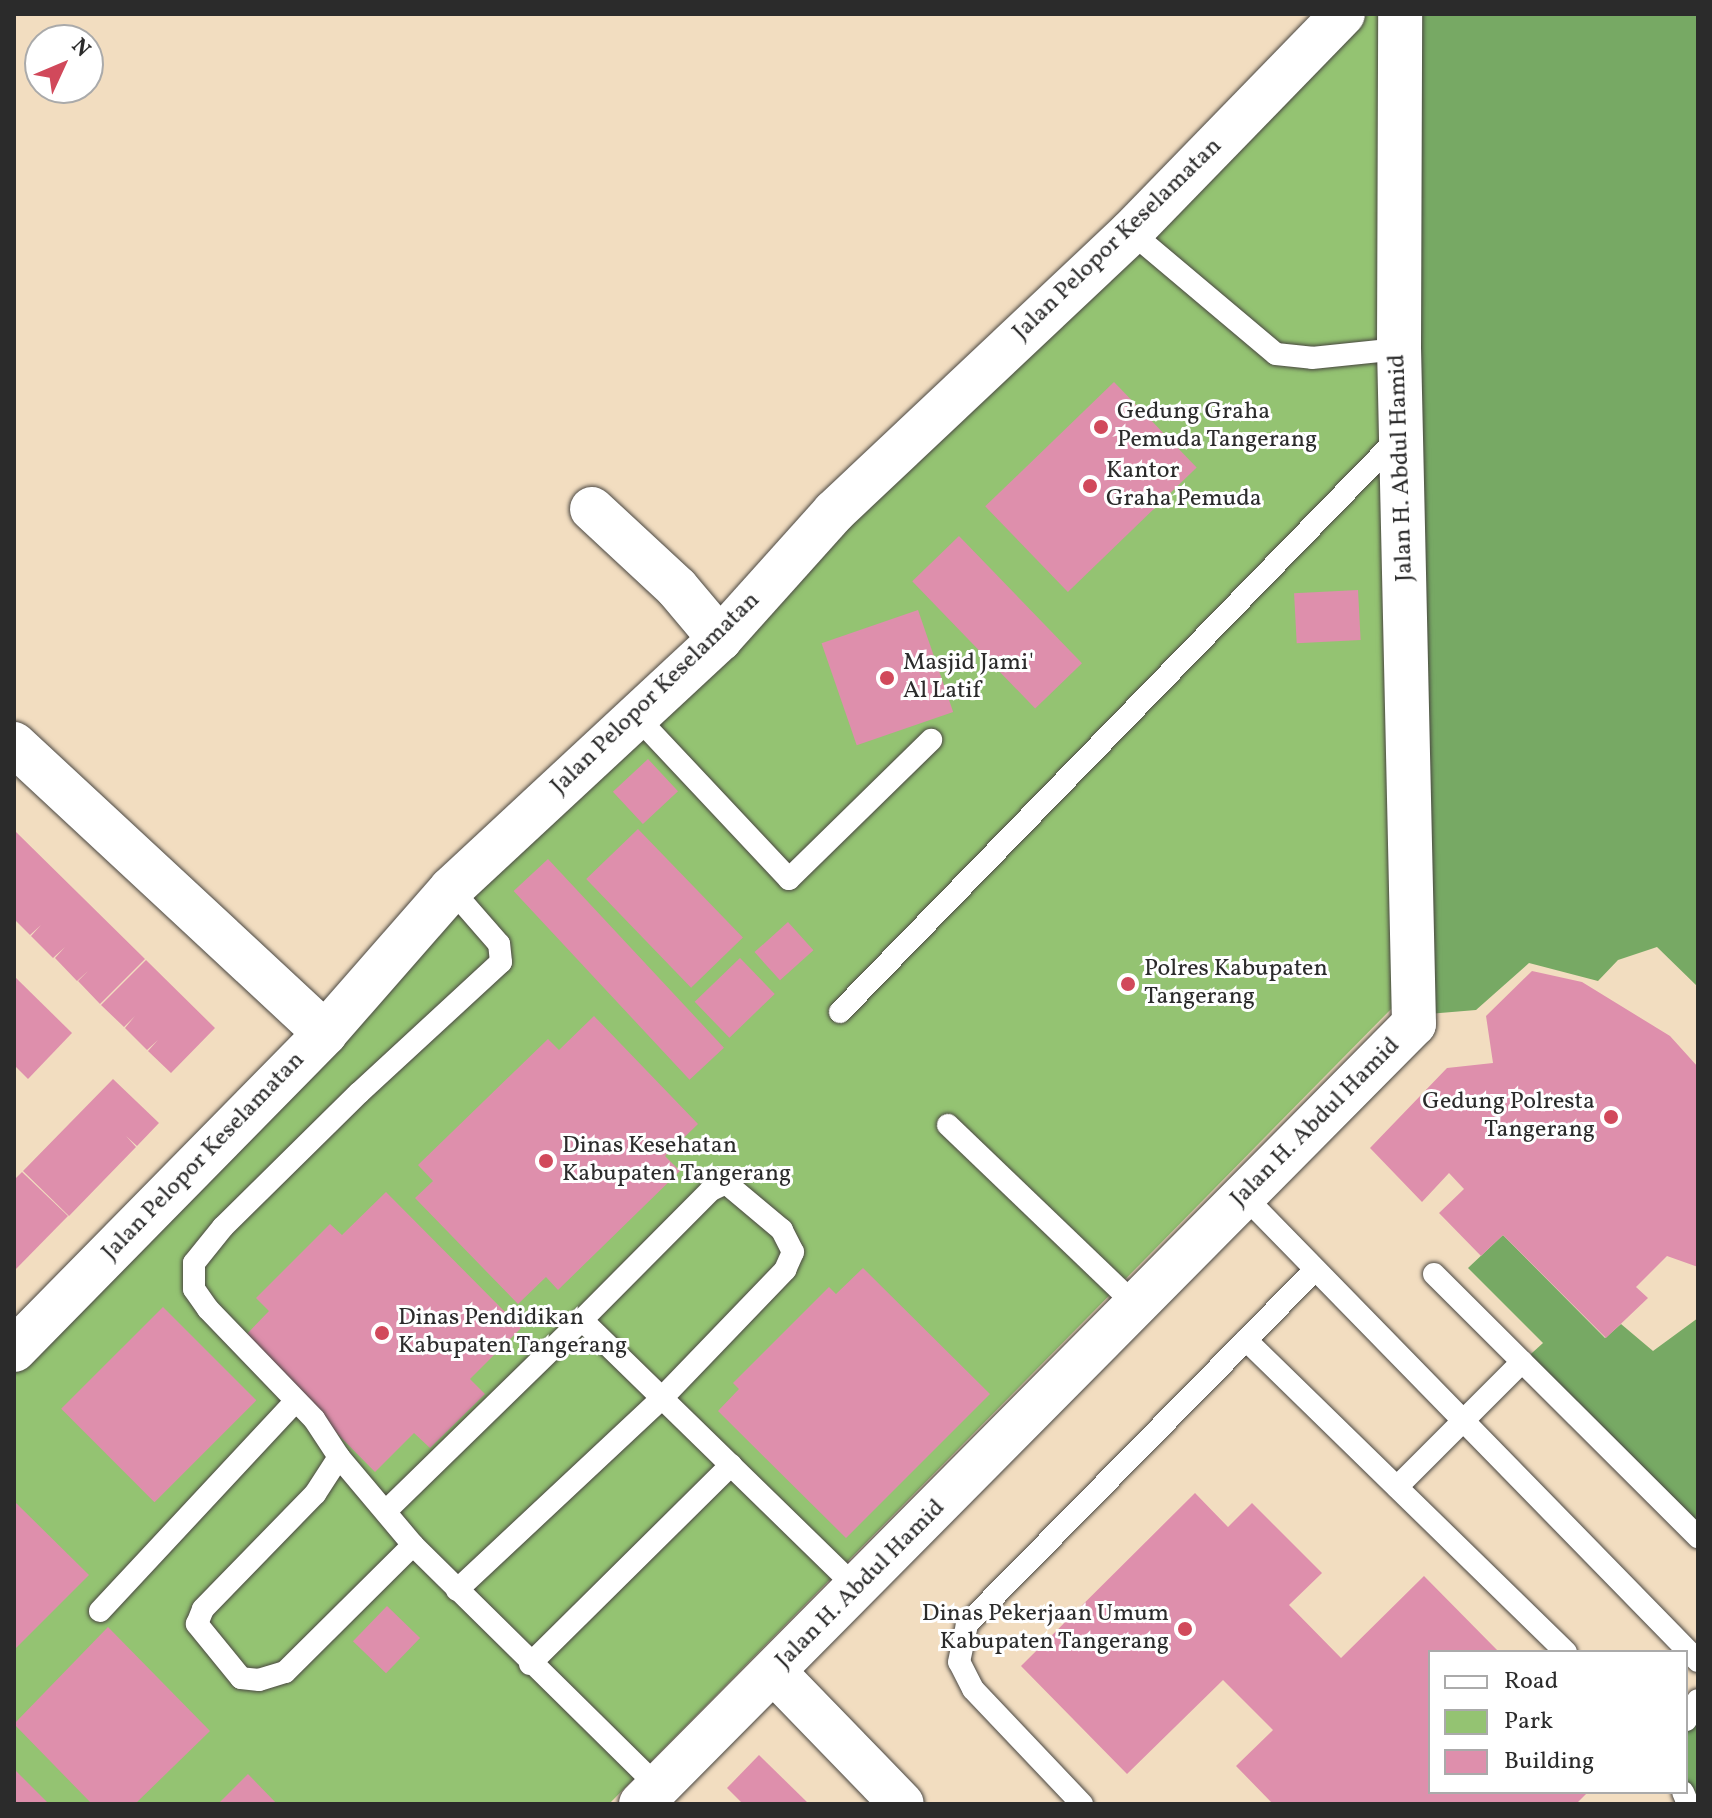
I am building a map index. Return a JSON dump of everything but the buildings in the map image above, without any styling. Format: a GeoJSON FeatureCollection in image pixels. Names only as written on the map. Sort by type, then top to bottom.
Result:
{"type":"FeatureCollection","features":[{"type":"Feature","properties":{"kind":"street","name":"Jalan Pelopor Keselamatan"},"geometry":{"type":"LineString","coordinates":[[14,1350],[325,1033],[451,889],[720,639],[834,512],[1131,232],[1343,14]]}},
{"type":"Feature","properties":{"kind":"street","name":"Jalan H. Abdul Hamid"},"geometry":{"type":"LineString","coordinates":[[650,1796],[1414,1024],[1399,349],[1400,14]]}},
{"type":"Feature","properties":{"kind":"street"},"geometry":{"type":"LineString","coordinates":[[592,509],[677,588],[720,639]]}},
{"type":"Feature","properties":{"kind":"street"},"geometry":{"type":"LineString","coordinates":[[14,744],[325,1033]]}},
{"type":"Feature","properties":{"kind":"street"},"geometry":{"type":"LineString","coordinates":[[775,1673],[902,1804]]}},
{"type":"Feature","properties":{"kind":"lane"},"geometry":{"type":"LineString","coordinates":[[1131,232],[1276,354],[1312,358],[1399,349]]}},
{"type":"Feature","properties":{"kind":"lane"},"geometry":{"type":"LineString","coordinates":[[840,1012],[1403,433]]}},
{"type":"Feature","properties":{"kind":"lane"},"geometry":{"type":"LineString","coordinates":[[635,715],[789,879],[931,740]]}},
{"type":"Feature","properties":{"kind":"lane"},"geometry":{"type":"LineString","coordinates":[[451,889],[499,944],[501,962],[359,1093],[223,1227],[194,1263],[194,1289],[208,1309],[296,1401],[413,1545],[530,1664],[650,1796]]}},
{"type":"Feature","properties":{"kind":"lane"},"geometry":{"type":"LineString","coordinates":[[948,1125],[1136,1305]]}},
{"type":"Feature","properties":{"kind":"lane"},"geometry":{"type":"LineString","coordinates":[[387,1510],[711,1190],[726,1183],[782,1230],[793,1252],[791,1261],[662,1398],[457,1590]]}},
{"type":"Feature","properties":{"kind":"lane"},"geometry":{"type":"LineString","coordinates":[[1244,1196],[1687,1650]]}},
{"type":"Feature","properties":{"kind":"lane"},"geometry":{"type":"LineString","coordinates":[[1082,1804],[973,1689],[959,1662],[967,1624],[1314,1271]]}},
{"type":"Feature","properties":{"kind":"lane"},"geometry":{"type":"LineString","coordinates":[[1434,1274],[1698,1537]]}},
{"type":"Feature","properties":{"kind":"lane"},"geometry":{"type":"LineString","coordinates":[[582,1320],[858,1589]]}},
{"type":"Feature","properties":{"kind":"lane"},"geometry":{"type":"LineString","coordinates":[[1246,1340],[1564,1650]]}},
{"type":"Feature","properties":{"kind":"lane"},"geometry":{"type":"LineString","coordinates":[[1397,1487],[1522,1362]]}},
{"type":"Feature","properties":{"kind":"lane"},"geometry":{"type":"LineString","coordinates":[[100,1611],[296,1401]]}},
{"type":"Feature","properties":{"kind":"lane"},"geometry":{"type":"LineString","coordinates":[[339,1457],[315,1494],[203,1609],[197,1624],[203,1638],[241,1678],[259,1680],[285,1672],[413,1545]]}},
{"type":"Feature","properties":{"kind":"lane"},"geometry":{"type":"LineString","coordinates":[[530,1664],[731,1465]]}},
{"type":"Feature","properties":{"kind":"green space"},"geometry":{"type":"Polygon","coordinates":[[[1341,14],[1399,14],[1396,1004],[609,1804],[14,1804],[14,1342],[1341,14]]]}},
{"type":"Feature","properties":{"kind":"green space"},"geometry":{"type":"Polygon","coordinates":[[[1401,14],[1698,14],[1698,987],[1657,947],[1618,960],[1598,981],[1529,963],[1476,1010],[1416,1015],[1401,14]]]}},
{"type":"Feature","properties":{"kind":"green space"},"geometry":{"type":"Polygon","coordinates":[[[1503,1235],[1605,1338],[1621,1324],[1653,1351],[1698,1318],[1698,1537],[1522,1362],[1543,1343],[1468,1268],[1503,1235]]]}},
{"type":"Feature","properties":{"kind":"green space"},"geometry":{"type":"Polygon","coordinates":[[[1698,1700],[1698,1804],[1688,1794],[1688,1717],[1698,1700]]]}},
{"type":"Feature","properties":{"kind":"place","name":"Gedung Graha Pemuda Tangerang"},"geometry":{"type":"Point","coordinates":[1101,427]}},
{"type":"Feature","properties":{"kind":"place","name":"Kantor Graha Pemuda"},"geometry":{"type":"Point","coordinates":[1090,486]}},
{"type":"Feature","properties":{"kind":"place","name":"Masjid Jami' Al Latif"},"geometry":{"type":"Point","coordinates":[887,678]}},
{"type":"Feature","properties":{"kind":"place","name":"Polres Kabupaten Tangerang"},"geometry":{"type":"Point","coordinates":[1128,984]}},
{"type":"Feature","properties":{"kind":"place","name":"Gedung Polresta Tangerang"},"geometry":{"type":"Point","coordinates":[1611,1117]}},
{"type":"Feature","properties":{"kind":"place","name":"Dinas Kesehatan Kabupaten Tangerang"},"geometry":{"type":"Point","coordinates":[546,1161]}},
{"type":"Feature","properties":{"kind":"place","name":"Dinas Pendidikan Kabupaten Tangerang"},"geometry":{"type":"Point","coordinates":[382,1333]}},
{"type":"Feature","properties":{"kind":"place","name":"Dinas Pekerjaan Umum Kabupaten Tangerang"},"geometry":{"type":"Point","coordinates":[1185,1629]}}]}
